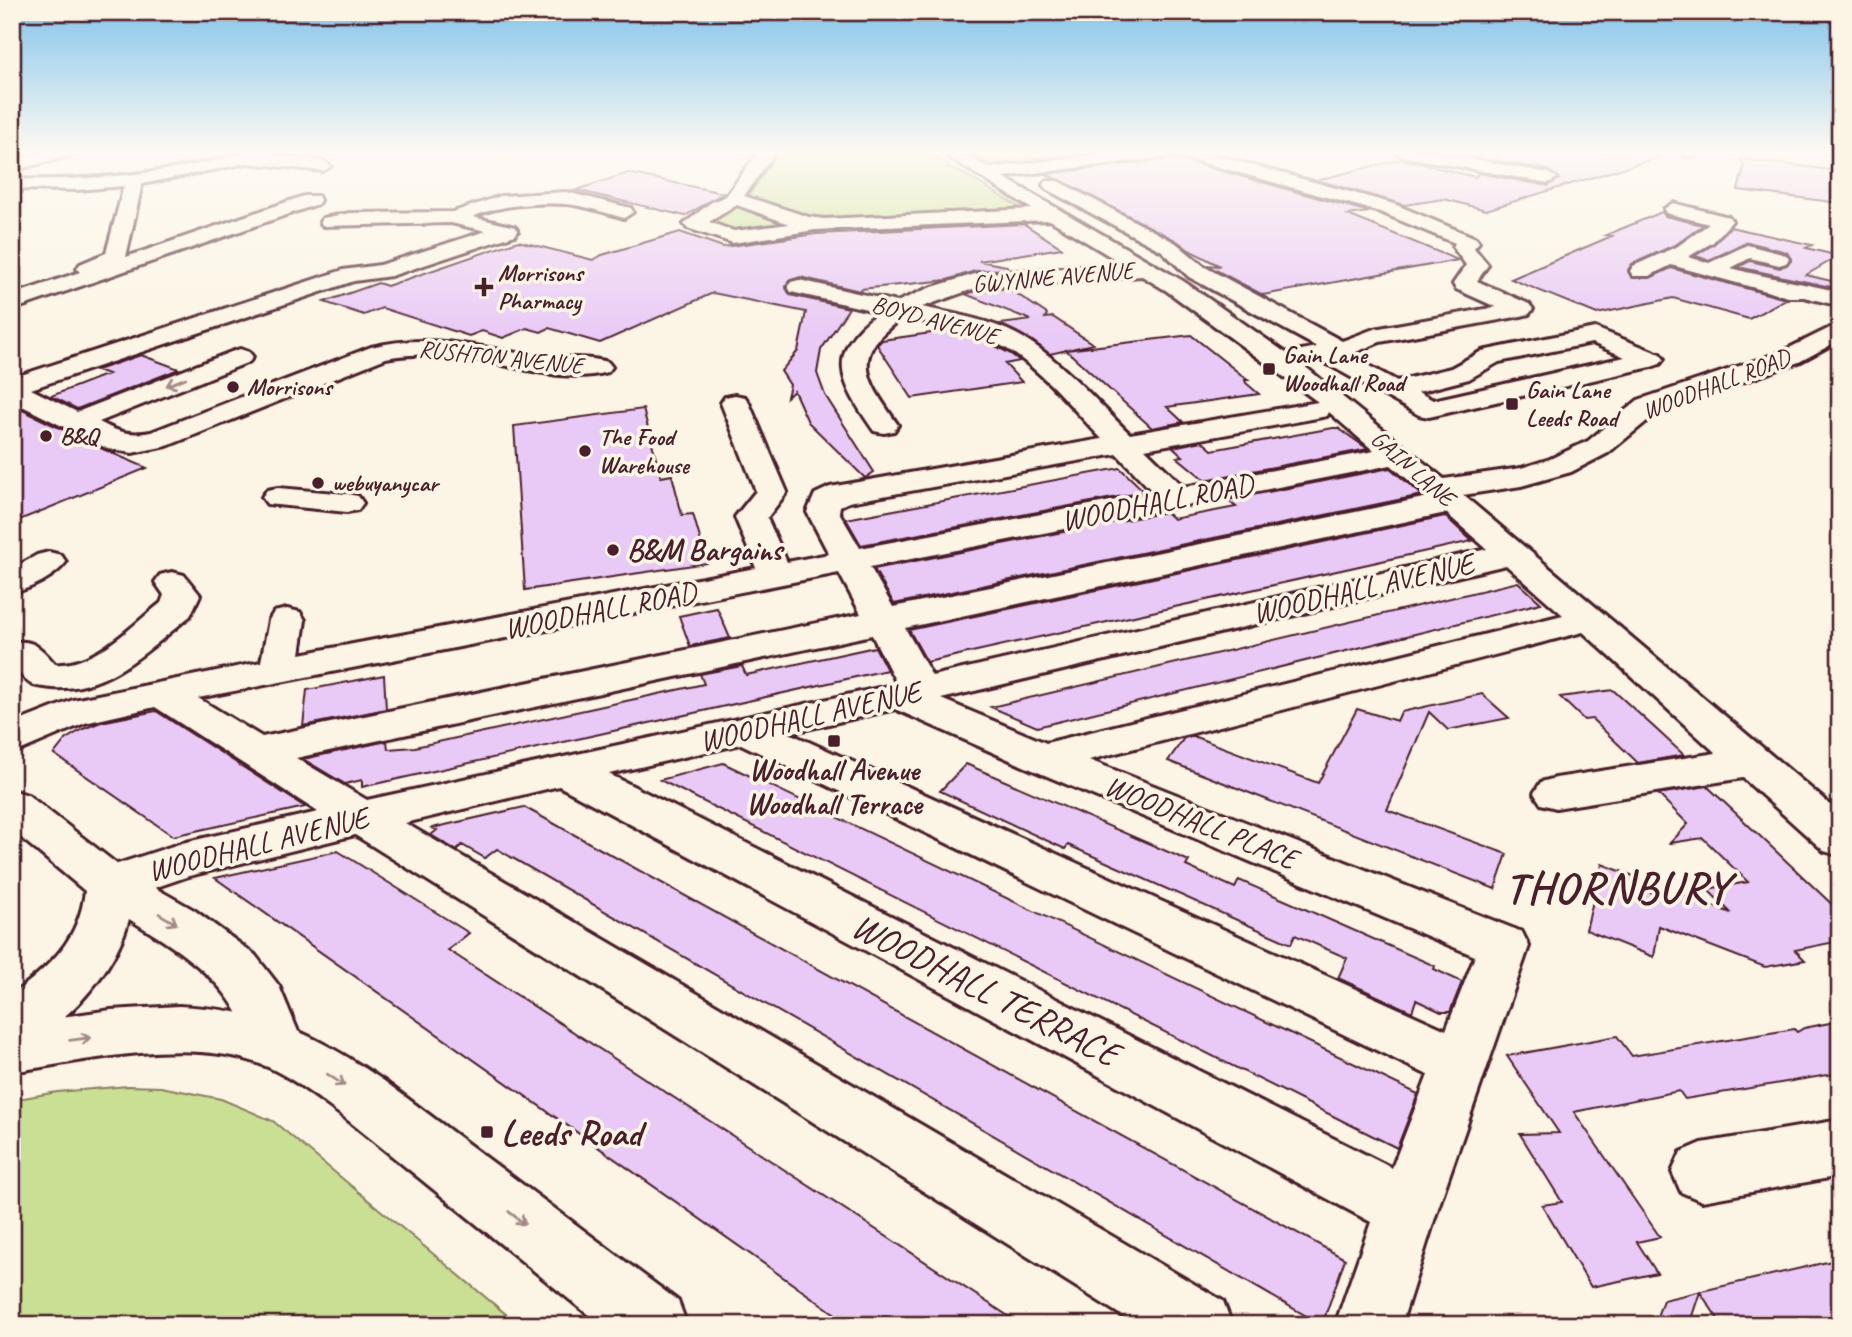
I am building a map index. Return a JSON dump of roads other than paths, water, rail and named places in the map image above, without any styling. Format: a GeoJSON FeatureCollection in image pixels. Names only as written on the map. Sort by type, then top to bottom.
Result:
{"type":"FeatureCollection","features":[{"type":"Feature","properties":{"kind":"main road"},"geometry":{"type":"LineString","coordinates":[[23,288],[103,264],[116,256],[126,213]]}},
{"type":"Feature","properties":{"kind":"main road"},"geometry":{"type":"LineString","coordinates":[[12,303],[273,213]]}},
{"type":"Feature","properties":{"kind":"main road"},"geometry":{"type":"LineString","coordinates":[[455,218],[465,213]]}},
{"type":"Feature","properties":{"kind":"main road"},"geometry":{"type":"LineString","coordinates":[[708,213],[694,224],[733,237],[803,228],[814,224],[1053,214]]}},
{"type":"Feature","properties":{"kind":"main road"},"geometry":{"type":"LineString","coordinates":[[781,213],[814,224]]}},
{"type":"Feature","properties":{"kind":"main road"},"geometry":{"type":"LineString","coordinates":[[1106,213],[1169,247],[1198,272],[1392,390],[1429,410],[1651,359],[1595,335],[1491,356],[1460,374],[1392,390]]}},
{"type":"Feature","properties":{"kind":"main road"},"geometry":{"type":"LineString","coordinates":[[1284,361],[1333,352],[1374,336],[1521,309],[1464,284],[1477,265],[1463,247],[1469,242],[1400,213]]}},
{"type":"Feature","properties":{"kind":"main road"},"geometry":{"type":"LineString","coordinates":[[1641,271],[1715,230],[1722,221],[1691,213]]}},
{"type":"Feature","properties":{"kind":"main road","name":"GAIN LANE"},"geometry":{"type":"LineString","coordinates":[[1053,214],[1205,306],[1284,361],[1399,455],[1590,619],[1840,839]]}},
{"type":"Feature","properties":{"kind":"main road"},"geometry":{"type":"LineString","coordinates":[[12,389],[147,344],[190,337],[351,275],[393,269],[508,231],[455,218],[350,219],[330,222]]}},
{"type":"Feature","properties":{"kind":"main road"},"geometry":{"type":"LineString","coordinates":[[1712,270],[1747,251],[1779,259]]}},
{"type":"Feature","properties":{"kind":"main road"},"geometry":{"type":"LineString","coordinates":[[1668,258],[1788,289],[1840,299]]}},
{"type":"Feature","properties":{"kind":"main road","name":"GWYNNE AVENUE"},"geometry":{"type":"LineString","coordinates":[[884,425],[856,382],[853,360],[858,344],[902,308],[947,288],[975,281],[1145,269]]}},
{"type":"Feature","properties":{"kind":"main road","name":"BOYD AVENUE"},"geometry":{"type":"LineString","coordinates":[[799,287],[972,325],[1019,346],[1044,365],[1177,498]]}},
{"type":"Feature","properties":{"kind":"main road"},"geometry":{"type":"LineString","coordinates":[[1746,289],[1778,298],[1788,289]]}},
{"type":"Feature","properties":{"kind":"main road","name":"WOODHALL ROAD"},"geometry":{"type":"LineString","coordinates":[[257,752],[882,621],[1511,480],[1569,461],[1600,446],[1632,415],[1648,406],[1790,356],[1840,330]]}},
{"type":"Feature","properties":{"kind":"main road"},"geometry":{"type":"LineString","coordinates":[[190,337],[304,382]]}},
{"type":"Feature","properties":{"kind":"main road","name":"RUSHTON AVENUE"},"geometry":{"type":"LineString","coordinates":[[12,389],[116,442],[132,444],[157,440],[380,352],[404,346],[430,345],[555,366],[599,367]]}},
{"type":"Feature","properties":{"kind":"main road"},"geometry":{"type":"LineString","coordinates":[[78,421],[256,363]]}},
{"type":"Feature","properties":{"kind":"main road"},"geometry":{"type":"LineString","coordinates":[[735,403],[772,492],[751,517],[776,576]]}},
{"type":"Feature","properties":{"kind":"main road"},"geometry":{"type":"LineString","coordinates":[[910,694],[882,621],[823,512],[826,501],[841,494],[1317,410]]}},
{"type":"Feature","properties":{"kind":"main road","name":"WOODHALL ROAD"},"geometry":{"type":"LineString","coordinates":[[12,740],[74,713],[161,693],[1399,455]]}},
{"type":"Feature","properties":{"kind":"main road"},"geometry":{"type":"LineString","coordinates":[[278,497],[347,503]]}},
{"type":"Feature","properties":{"kind":"main road","name":"WOODHALL AVENUE"},"geometry":{"type":"LineString","coordinates":[[110,885],[182,860],[564,769],[910,694],[1513,554]]}},
{"type":"Feature","properties":{"kind":"main road"},"geometry":{"type":"LineString","coordinates":[[12,583],[49,562]]}},
{"type":"Feature","properties":{"kind":"main road"},"geometry":{"type":"LineString","coordinates":[[23,652],[44,675],[61,677],[93,669],[177,608],[182,595],[172,582]]}},
{"type":"Feature","properties":{"kind":"main road"},"geometry":{"type":"LineString","coordinates":[[1043,758],[1590,619]]}},
{"type":"Feature","properties":{"kind":"main road"},"geometry":{"type":"LineString","coordinates":[[278,671],[287,620]]}},
{"type":"Feature","properties":{"kind":"main road"},"geometry":{"type":"LineString","coordinates":[[161,693],[361,818],[1199,1325]]}},
{"type":"Feature","properties":{"kind":"main road","name":"WOODHALL PLACE"},"geometry":{"type":"LineString","coordinates":[[910,694],[1043,758],[1504,946],[1462,1064]]}},
{"type":"Feature","properties":{"kind":"main road"},"geometry":{"type":"LineString","coordinates":[[746,730],[1462,1064],[1407,1208],[1368,1325]]}},
{"type":"Feature","properties":{"kind":"main road"},"geometry":{"type":"LineString","coordinates":[[1556,793],[1752,762]]}},
{"type":"Feature","properties":{"kind":"main road","name":"WOODHALL TERRACE"},"geometry":{"type":"LineString","coordinates":[[564,769],[1407,1208]]}},
{"type":"Feature","properties":{"kind":"main road"},"geometry":{"type":"LineString","coordinates":[[12,806],[110,885],[177,924],[237,970],[260,1002],[277,1046]]}},
{"type":"Feature","properties":{"kind":"main road"},"geometry":{"type":"LineString","coordinates":[[12,1025],[46,1000],[73,975],[92,948],[109,906],[110,885]]}},
{"type":"Feature","properties":{"kind":"main road"},"geometry":{"type":"LineString","coordinates":[[12,1048],[159,1030],[223,1032],[277,1046],[317,1067],[364,1099],[654,1325]]}},
{"type":"Feature","properties":{"kind":"main road"},"geometry":{"type":"LineString","coordinates":[[1702,1172],[1840,1149]]}},
{"type":"Feature","properties":{"kind":"place","name":"Morrisons Pharmacy"},"geometry":{"type":"Point","coordinates":[484,287]}},
{"type":"Feature","properties":{"kind":"place","name":"Gain Lane Woodhall Road"},"geometry":{"type":"Point","coordinates":[1269,369]}},
{"type":"Feature","properties":{"kind":"place","name":"Morrisons"},"geometry":{"type":"Point","coordinates":[233,387]}},
{"type":"Feature","properties":{"kind":"place","name":"Gain Lane Leeds Road"},"geometry":{"type":"Point","coordinates":[1512,404]}},
{"type":"Feature","properties":{"kind":"place","name":"B&Q"},"geometry":{"type":"Point","coordinates":[46,436]}},
{"type":"Feature","properties":{"kind":"place","name":"The Food Warehouse"},"geometry":{"type":"Point","coordinates":[585,451]}},
{"type":"Feature","properties":{"kind":"place","name":"webuyanycar"},"geometry":{"type":"Point","coordinates":[318,483]}},
{"type":"Feature","properties":{"kind":"place","name":"B&M Bargains"},"geometry":{"type":"Point","coordinates":[613,550]}},
{"type":"Feature","properties":{"kind":"place","name":"Woodhall Avenue Woodhall Terrace"},"geometry":{"type":"Point","coordinates":[834,741]}},
{"type":"Feature","properties":{"kind":"place","name":"Leeds Road"},"geometry":{"type":"Point","coordinates":[487,1132]}},
{"type":"Feature","properties":{"kind":"district","name":"THORNBURY"},"geometry":{"type":"Point","coordinates":[1618,887]}}]}
